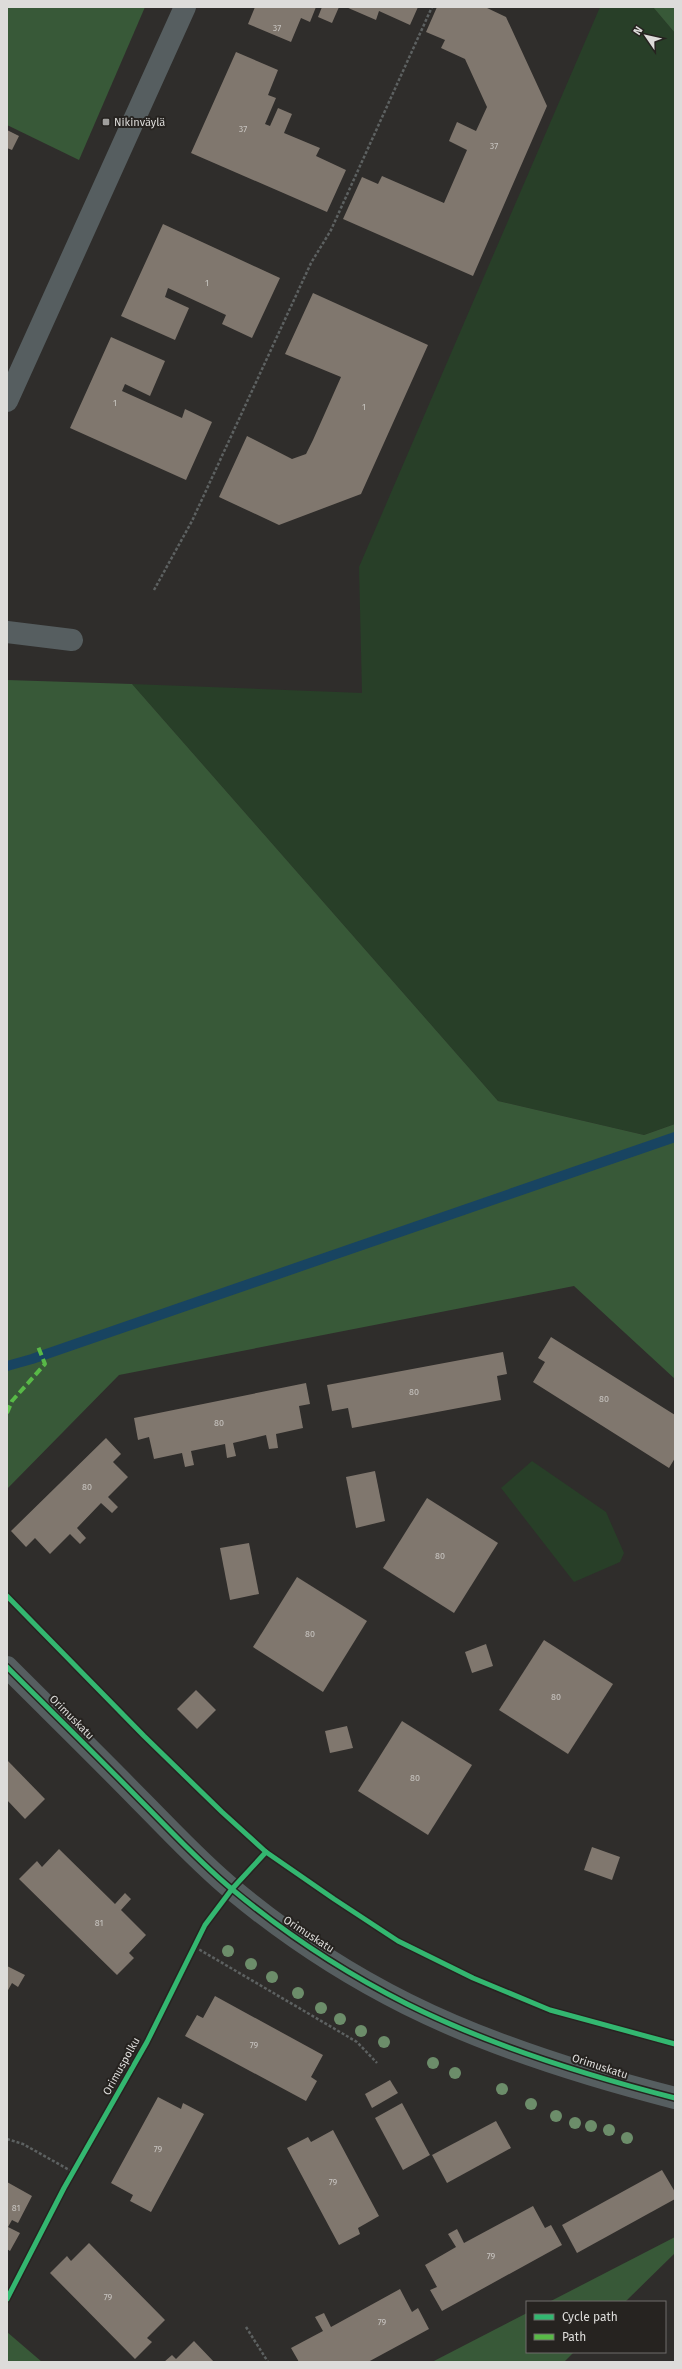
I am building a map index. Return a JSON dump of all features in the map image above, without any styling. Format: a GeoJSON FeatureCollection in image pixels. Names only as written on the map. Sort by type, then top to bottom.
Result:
{"type":"FeatureCollection","features":[{"type":"Feature","properties":{"kind":"street"},"geometry":{"type":"LineString","coordinates":[[7,401],[185,7]]}},
{"type":"Feature","properties":{"kind":"street"},"geometry":{"type":"LineString","coordinates":[[7,632],[72,640]]}},
{"type":"Feature","properties":{"kind":"street","name":"Orimuskatu"},"geometry":{"type":"LineString","coordinates":[[7,1667],[205,1865],[282,1929],[324,1956],[406,2004],[462,2028],[529,2053],[629,2086],[675,2098]]}},
{"type":"Feature","properties":{"kind":"path"},"geometry":{"type":"LineString","coordinates":[[154,590],[192,520],[311,263],[331,230],[432,7]]}},
{"type":"Feature","properties":{"kind":"path"},"geometry":{"type":"LineString","coordinates":[[192,1954],[197,1942]]}},
{"type":"Feature","properties":{"kind":"path"},"geometry":{"type":"LineString","coordinates":[[195,1947],[356,2042],[377,2063]]}},
{"type":"Feature","properties":{"kind":"path"},"geometry":{"type":"LineString","coordinates":[[7,2139],[23,2144],[73,2172]]}},
{"type":"Feature","properties":{"kind":"path"},"geometry":{"type":"LineString","coordinates":[[70,2177],[77,2165]]}},
{"type":"Feature","properties":{"kind":"path"},"geometry":{"type":"LineString","coordinates":[[246,2327],[268,2362]]}},
{"type":"Feature","properties":{"kind":"green space"},"geometry":{"type":"Polygon","coordinates":[[[7,7],[145,7],[79,160],[7,125],[7,7]]]}},
{"type":"Feature","properties":{"kind":"green space"},"geometry":{"type":"Polygon","coordinates":[[[600,7],[653,7],[675,33],[675,1124],[644,1135],[498,1101],[132,684],[362,693],[359,567],[600,7]]]}},
{"type":"Feature","properties":{"kind":"green space"},"geometry":{"type":"Polygon","coordinates":[[[653,7],[675,7],[675,33],[653,7]]]}},
{"type":"Feature","properties":{"kind":"green space"},"geometry":{"type":"Polygon","coordinates":[[[7,680],[132,684],[498,1101],[644,1135],[675,1124],[675,1379],[574,1286],[119,1375],[7,1489],[7,680]]]}},
{"type":"Feature","properties":{"kind":"green space"},"geometry":{"type":"Polygon","coordinates":[[[532,1461],[606,1512],[624,1553],[620,1562],[574,1582],[501,1488],[532,1461]]]}},
{"type":"Feature","properties":{"kind":"green space"},"geometry":{"type":"Polygon","coordinates":[[[675,2237],[675,2253],[626,2301],[551,2301],[675,2237]]]}},
{"type":"Feature","properties":{"kind":"green space"},"geometry":{"type":"Polygon","coordinates":[[[526,2314],[526,2353],[573,2353],[564,2362],[432,2362],[526,2314]]]}},
{"type":"Feature","properties":{"kind":"green space"},"geometry":{"type":"Polygon","coordinates":[[[7,2332],[42,2362],[7,2362],[7,2332]]]}},
{"type":"Feature","properties":{"kind":"building"},"geometry":{"type":"Polygon","coordinates":[[[255,7],[316,7],[310,22],[301,18],[291,42],[248,24],[255,7]]]}},
{"type":"Feature","properties":{"kind":"building"},"geometry":{"type":"Polygon","coordinates":[[[322,7],[339,7],[332,23],[318,17],[322,7]]]}},
{"type":"Feature","properties":{"kind":"building"},"geometry":{"type":"Polygon","coordinates":[[[346,7],[418,7],[410,25],[379,11],[376,20],[346,7]]]}},
{"type":"Feature","properties":{"kind":"building"},"geometry":{"type":"Polygon","coordinates":[[[437,7],[485,7],[506,17],[547,106],[473,276],[343,219],[362,177],[378,184],[382,176],[444,203],[467,150],[449,141],[457,122],[476,131],[487,107],[465,59],[441,48],[445,40],[426,32],[437,7]]]}},
{"type":"Feature","properties":{"kind":"building"},"geometry":{"type":"Polygon","coordinates":[[[236,52],[278,70],[268,95],[276,98],[265,124],[270,126],[278,108],[292,114],[284,133],[320,148],[316,156],[346,170],[327,212],[191,153],[236,52]]]}},
{"type":"Feature","properties":{"kind":"building"},"geometry":{"type":"Polygon","coordinates":[[[7,130],[19,136],[12,150],[7,148],[7,130]]]}},
{"type":"Feature","properties":{"kind":"building"},"geometry":{"type":"Polygon","coordinates":[[[163,224],[280,278],[252,338],[222,324],[226,315],[168,288],[165,297],[189,308],[175,340],[121,316],[163,224]]]}},
{"type":"Feature","properties":{"kind":"building"},"geometry":{"type":"Polygon","coordinates":[[[313,293],[428,345],[361,494],[279,525],[219,497],[247,436],[292,459],[306,454],[313,440],[341,377],[285,354],[313,293]]]}},
{"type":"Feature","properties":{"kind":"building"},"geometry":{"type":"Polygon","coordinates":[[[111,337],[165,361],[150,396],[125,384],[122,391],[182,418],[185,409],[212,422],[186,480],[70,428],[111,337]]]}},
{"type":"Feature","properties":{"kind":"building"},"geometry":{"type":"Polygon","coordinates":[[[551,1337],[675,1415],[675,1458],[669,1468],[533,1382],[545,1362],[538,1358],[551,1337]]]}},
{"type":"Feature","properties":{"kind":"building"},"geometry":{"type":"Polygon","coordinates":[[[503,1352],[507,1374],[497,1376],[501,1400],[352,1428],[348,1408],[332,1411],[327,1385],[503,1352]]]}},
{"type":"Feature","properties":{"kind":"building"},"geometry":{"type":"Polygon","coordinates":[[[306,1383],[310,1404],[299,1406],[303,1428],[276,1434],[278,1448],[269,1449],[266,1435],[233,1443],[236,1456],[227,1458],[225,1444],[191,1451],[194,1465],[185,1467],[182,1453],[154,1459],[149,1437],[138,1440],[134,1418],[306,1383]]]}},
{"type":"Feature","properties":{"kind":"building"},"geometry":{"type":"Polygon","coordinates":[[[106,1438],[121,1454],[113,1462],[128,1477],[108,1497],[118,1507],[112,1513],[101,1503],[77,1528],[86,1538],[80,1544],[70,1534],[50,1554],[35,1538],[26,1547],[11,1531],[106,1438]]]}},
{"type":"Feature","properties":{"kind":"building"},"geometry":{"type":"Polygon","coordinates":[[[375,1471],[385,1521],[356,1528],[346,1477],[375,1471]]]}},
{"type":"Feature","properties":{"kind":"building"},"geometry":{"type":"Polygon","coordinates":[[[427,1498],[498,1543],[454,1613],[383,1568],[427,1498]]]}},
{"type":"Feature","properties":{"kind":"building"},"geometry":{"type":"Polygon","coordinates":[[[249,1543],[259,1594],[230,1600],[220,1548],[249,1543]]]}},
{"type":"Feature","properties":{"kind":"building"},"geometry":{"type":"Polygon","coordinates":[[[297,1577],[367,1621],[323,1692],[253,1647],[297,1577]]]}},
{"type":"Feature","properties":{"kind":"building"},"geometry":{"type":"Polygon","coordinates":[[[544,1640],[613,1684],[568,1754],[499,1710],[544,1640]]]}},
{"type":"Feature","properties":{"kind":"building"},"geometry":{"type":"Polygon","coordinates":[[[486,1644],[493,1666],[472,1673],[465,1652],[486,1644]]]}},
{"type":"Feature","properties":{"kind":"building"},"geometry":{"type":"Polygon","coordinates":[[[196,1690],[216,1710],[197,1729],[177,1709],[196,1690]]]}},
{"type":"Feature","properties":{"kind":"building"},"geometry":{"type":"Polygon","coordinates":[[[402,1721],[472,1765],[428,1835],[358,1791],[402,1721]]]}},
{"type":"Feature","properties":{"kind":"building"},"geometry":{"type":"Polygon","coordinates":[[[347,1726],[353,1748],[330,1753],[325,1731],[347,1726]]]}},
{"type":"Feature","properties":{"kind":"building"},"geometry":{"type":"Polygon","coordinates":[[[7,1760],[45,1799],[25,1819],[7,1800],[7,1760]]]}},
{"type":"Feature","properties":{"kind":"building"},"geometry":{"type":"Polygon","coordinates":[[[592,1847],[620,1857],[612,1880],[584,1870],[592,1847]]]}},
{"type":"Feature","properties":{"kind":"building"},"geometry":{"type":"Polygon","coordinates":[[[59,1849],[115,1904],[125,1893],[131,1899],[121,1910],[146,1935],[129,1953],[134,1958],[117,1975],[19,1879],[37,1861],[42,1867],[59,1849]]]}},
{"type":"Feature","properties":{"kind":"building"},"geometry":{"type":"Polygon","coordinates":[[[7,1966],[25,1975],[18,1987],[12,1983],[7,1992],[7,1966]]]}},
{"type":"Feature","properties":{"kind":"building"},"geometry":{"type":"Polygon","coordinates":[[[215,1996],[323,2055],[311,2077],[317,2081],[306,2101],[185,2036],[197,2015],[203,2018],[215,1996]]]}},
{"type":"Feature","properties":{"kind":"building"},"geometry":{"type":"Polygon","coordinates":[[[390,2080],[398,2093],[372,2108],[365,2094],[390,2080]]]}},
{"type":"Feature","properties":{"kind":"building"},"geometry":{"type":"Polygon","coordinates":[[[158,2097],[181,2109],[183,2103],[204,2114],[151,2212],[130,2201],[133,2195],[111,2183],[158,2097]]]}},
{"type":"Feature","properties":{"kind":"building"},"geometry":{"type":"Polygon","coordinates":[[[402,2103],[430,2155],[403,2170],[375,2118],[402,2103]]]}},
{"type":"Feature","properties":{"kind":"building"},"geometry":{"type":"Polygon","coordinates":[[[496,2121],[511,2148],[447,2183],[432,2155],[496,2121]]]}},
{"type":"Feature","properties":{"kind":"building"},"geometry":{"type":"Polygon","coordinates":[[[333,2130],[379,2216],[358,2228],[360,2234],[339,2245],[287,2148],[308,2137],[311,2142],[333,2130]]]}},
{"type":"Feature","properties":{"kind":"building"},"geometry":{"type":"Polygon","coordinates":[[[662,2170],[675,2192],[675,2199],[577,2253],[562,2225],[662,2170]]]}},
{"type":"Feature","properties":{"kind":"building"},"geometry":{"type":"Polygon","coordinates":[[[7,2182],[32,2196],[18,2223],[12,2220],[8,2227],[20,2233],[10,2251],[7,2249],[7,2182]]]}},
{"type":"Feature","properties":{"kind":"building"},"geometry":{"type":"Polygon","coordinates":[[[533,2206],[545,2228],[551,2225],[562,2245],[442,2311],[430,2290],[437,2287],[425,2265],[456,2247],[448,2234],[457,2229],[464,2243],[533,2206]]]}},
{"type":"Feature","properties":{"kind":"building"},"geometry":{"type":"Polygon","coordinates":[[[89,2243],[165,2320],[147,2338],[152,2342],[135,2359],[50,2273],[67,2256],[71,2261],[89,2243]]]}},
{"type":"Feature","properties":{"kind":"building"},"geometry":{"type":"Polygon","coordinates":[[[400,2289],[412,2312],[418,2308],[429,2329],[368,2362],[299,2362],[291,2348],[323,2331],[315,2317],[324,2313],[331,2327],[400,2289]]]}},
{"type":"Feature","properties":{"kind":"building"},"geometry":{"type":"Polygon","coordinates":[[[194,2341],[214,2362],[164,2362],[172,2355],[176,2359],[194,2341]]]}},
{"type":"Feature","properties":{"kind":"waterway"},"geometry":{"type":"LineString","coordinates":[[7,1366],[32,1359],[675,1137]]}},
{"type":"Feature","properties":{"kind":"marked path"},"geometry":{"type":"LineString","coordinates":[[7,1413],[12,1401],[45,1364],[37,1344]]}},
{"type":"Feature","properties":{"kind":"cycle path"},"geometry":{"type":"LineString","coordinates":[[7,1596],[144,1736],[222,1812],[266,1852],[334,1899],[398,1941],[473,1978],[550,2010],[675,2044]]}},
{"type":"Feature","properties":{"kind":"cycle path"},"geometry":{"type":"LineString","coordinates":[[7,1667],[209,1869],[253,1906],[317,1952],[384,1992],[438,2019],[471,2033],[572,2069],[675,2098]]}},
{"type":"Feature","properties":{"kind":"cycle path","name":"Orimuspolku"},"geometry":{"type":"LineString","coordinates":[[7,2299],[64,2188],[147,2042],[205,1925],[232,1889],[266,1852]]}},
{"type":"Feature","properties":{"kind":"place","name":"Nikinväylä"},"geometry":{"type":"Point","coordinates":[106,122]}}]}
